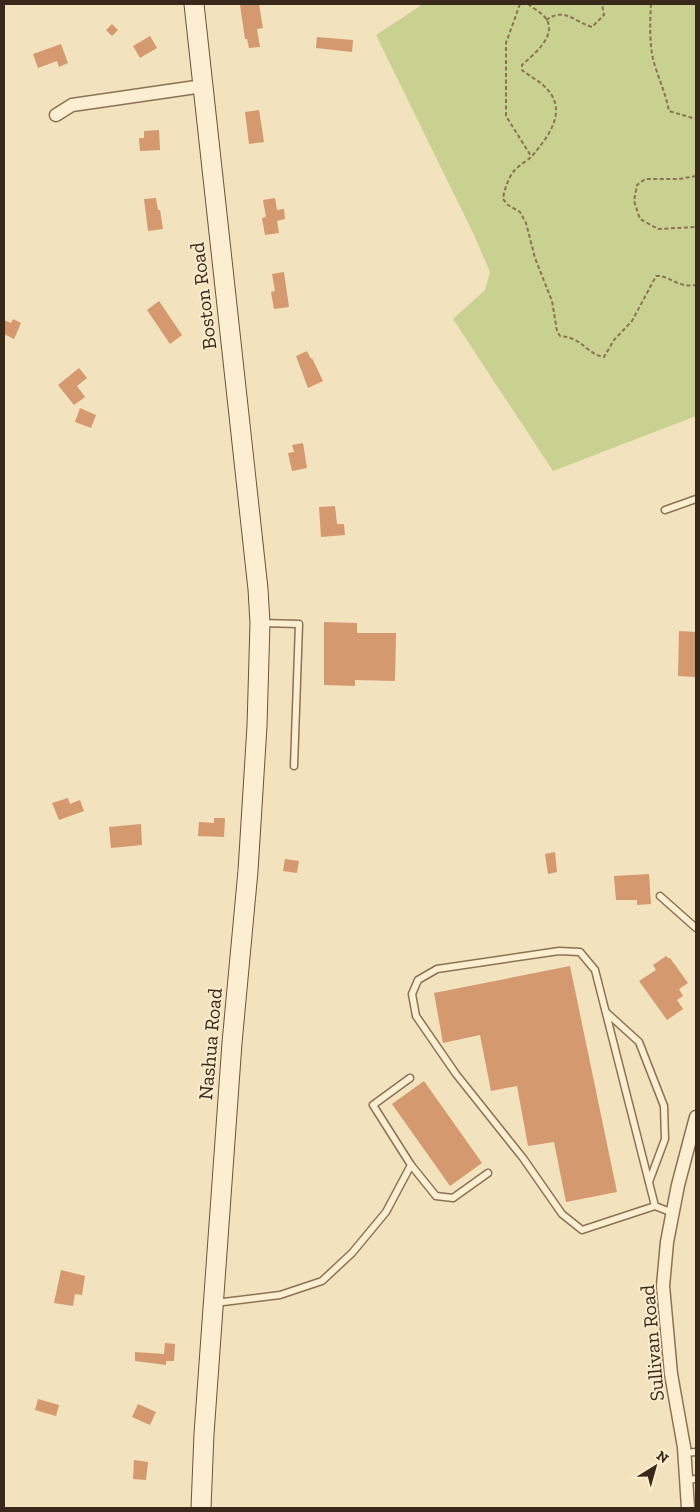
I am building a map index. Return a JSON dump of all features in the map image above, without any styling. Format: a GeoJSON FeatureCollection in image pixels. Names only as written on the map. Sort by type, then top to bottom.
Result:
{"type":"FeatureCollection","features":[{"type":"Feature","properties":{"kind":"main road","name":"Boston Road"},"geometry":{"type":"LineString","coordinates":[[194,4],[257,583]]}},
{"type":"Feature","properties":{"kind":"main road","name":"Nashua Road"},"geometry":{"type":"LineString","coordinates":[[201,1508],[213,1303],[232,1042],[249,854],[257,726],[260,623],[257,583]]}},
{"type":"Feature","properties":{"kind":"street"},"geometry":{"type":"LineString","coordinates":[[56,114],[72,105],[203,86]]}},
{"type":"Feature","properties":{"kind":"street","name":"Sullivan Road"},"geometry":{"type":"LineString","coordinates":[[688,1508],[691,1480],[690,1453],[671,1374],[663,1286],[667,1242],[678,1185],[696,1118]]}},
{"type":"Feature","properties":{"kind":"lane"},"geometry":{"type":"LineString","coordinates":[[665,510],[696,499]]}},
{"type":"Feature","properties":{"kind":"lane"},"geometry":{"type":"LineString","coordinates":[[260,623],[299,624],[294,766]]}},
{"type":"Feature","properties":{"kind":"lane"},"geometry":{"type":"LineString","coordinates":[[660,896],[696,928]]}},
{"type":"Feature","properties":{"kind":"lane"},"geometry":{"type":"LineString","coordinates":[[655,1206],[595,970],[580,952],[559,951],[437,969],[418,980],[412,994],[416,1016],[456,1074],[523,1158],[562,1214],[582,1230],[655,1206],[673,1213]]}},
{"type":"Feature","properties":{"kind":"lane"},"geometry":{"type":"LineString","coordinates":[[606,1012],[639,1042],[664,1106],[665,1139],[649,1183]]}},
{"type":"Feature","properties":{"kind":"lane"},"geometry":{"type":"LineString","coordinates":[[410,1078],[373,1105],[411,1165],[436,1196],[453,1198],[488,1173]]}},
{"type":"Feature","properties":{"kind":"lane"},"geometry":{"type":"LineString","coordinates":[[213,1303],[280,1295],[322,1281],[352,1253],[386,1212],[411,1165]]}},
{"type":"Feature","properties":{"kind":"path"},"geometry":{"type":"LineString","coordinates":[[520,4],[506,43],[506,116],[531,156]]}},
{"type":"Feature","properties":{"kind":"path"},"geometry":{"type":"LineString","coordinates":[[528,4],[545,17],[549,29],[545,43],[522,65],[522,70],[546,87],[556,105],[556,113],[553,128],[531,156],[514,171],[503,194],[503,199],[520,212],[526,223],[536,258],[552,300],[557,331],[560,336],[570,337],[598,356],[604,357],[614,340],[632,321],[656,276],[662,276],[681,286],[696,285]]}},
{"type":"Feature","properties":{"kind":"path"},"geometry":{"type":"LineString","coordinates":[[546,20],[560,13],[592,26],[604,16],[602,4]]}},
{"type":"Feature","properties":{"kind":"path"},"geometry":{"type":"LineString","coordinates":[[651,4],[650,22],[654,64],[666,95],[668,111],[696,119]]}},
{"type":"Feature","properties":{"kind":"path"},"geometry":{"type":"LineString","coordinates":[[696,176],[679,179],[645,179],[637,185],[634,201],[640,219],[658,229],[696,227]]}},
{"type":"Feature","properties":{"kind":"green space"},"geometry":{"type":"Polygon","coordinates":[[[423,4],[696,4],[696,416],[553,471],[453,319],[485,290],[490,272],[474,235],[376,35],[423,4]]]}},
{"type":"Feature","properties":{"kind":"building"},"geometry":{"type":"Polygon","coordinates":[[[259,4],[263,28],[257,29],[260,47],[249,48],[247,39],[245,39],[240,5],[259,4]]]}},
{"type":"Feature","properties":{"kind":"building"},"geometry":{"type":"Polygon","coordinates":[[[112,24],[118,30],[112,36],[106,30],[112,24]]]}},
{"type":"Feature","properties":{"kind":"building"},"geometry":{"type":"Polygon","coordinates":[[[150,36],[157,48],[140,58],[133,46],[150,36]]]}},
{"type":"Feature","properties":{"kind":"building"},"geometry":{"type":"Polygon","coordinates":[[[317,37],[353,40],[352,52],[316,48],[317,37]]]}},
{"type":"Feature","properties":{"kind":"building"},"geometry":{"type":"Polygon","coordinates":[[[61,44],[68,63],[59,67],[57,61],[38,68],[33,54],[61,44]]]}},
{"type":"Feature","properties":{"kind":"building"},"geometry":{"type":"Polygon","coordinates":[[[259,110],[264,142],[249,144],[245,112],[259,110]]]}},
{"type":"Feature","properties":{"kind":"building"},"geometry":{"type":"Polygon","coordinates":[[[159,130],[160,150],[140,151],[139,138],[144,138],[144,131],[159,130]]]}},
{"type":"Feature","properties":{"kind":"building"},"geometry":{"type":"Polygon","coordinates":[[[156,198],[163,229],[148,231],[144,199],[156,198]]]}},
{"type":"Feature","properties":{"kind":"building"},"geometry":{"type":"Polygon","coordinates":[[[275,198],[277,210],[284,209],[285,219],[277,221],[279,233],[265,235],[262,218],[266,217],[263,200],[275,198]]]}},
{"type":"Feature","properties":{"kind":"building"},"geometry":{"type":"Polygon","coordinates":[[[284,272],[289,307],[274,309],[271,292],[275,291],[272,274],[284,272]]]}},
{"type":"Feature","properties":{"kind":"building"},"geometry":{"type":"Polygon","coordinates":[[[159,301],[182,335],[170,344],[147,310],[159,301]]]}},
{"type":"Feature","properties":{"kind":"building"},"geometry":{"type":"Polygon","coordinates":[[[13,319],[21,323],[14,339],[4,334],[4,320],[11,323],[13,319]]]}},
{"type":"Feature","properties":{"kind":"building"},"geometry":{"type":"Polygon","coordinates":[[[307,351],[323,381],[308,388],[296,356],[307,351]]]}},
{"type":"Feature","properties":{"kind":"building"},"geometry":{"type":"Polygon","coordinates":[[[79,368],[87,378],[77,386],[85,397],[74,405],[58,385],[79,368]]]}},
{"type":"Feature","properties":{"kind":"building"},"geometry":{"type":"Polygon","coordinates":[[[80,408],[96,415],[91,428],[75,422],[80,408]]]}},
{"type":"Feature","properties":{"kind":"building"},"geometry":{"type":"Polygon","coordinates":[[[303,443],[307,468],[292,471],[288,453],[294,452],[292,445],[303,443]]]}},
{"type":"Feature","properties":{"kind":"building"},"geometry":{"type":"Polygon","coordinates":[[[335,506],[337,524],[344,524],[345,535],[321,537],[319,507],[335,506]]]}},
{"type":"Feature","properties":{"kind":"building"},"geometry":{"type":"Polygon","coordinates":[[[324,622],[357,623],[357,633],[396,633],[395,681],[355,680],[355,686],[324,685],[324,622]]]}},
{"type":"Feature","properties":{"kind":"building"},"geometry":{"type":"Polygon","coordinates":[[[679,631],[696,632],[696,677],[678,676],[679,631]]]}},
{"type":"Feature","properties":{"kind":"building"},"geometry":{"type":"Polygon","coordinates":[[[68,798],[70,804],[80,800],[84,811],[59,820],[52,803],[68,798]]]}},
{"type":"Feature","properties":{"kind":"building"},"geometry":{"type":"Polygon","coordinates":[[[214,818],[225,818],[224,837],[198,836],[199,822],[214,823],[214,818]]]}},
{"type":"Feature","properties":{"kind":"building"},"geometry":{"type":"Polygon","coordinates":[[[141,824],[142,845],[111,848],[109,827],[141,824]]]}},
{"type":"Feature","properties":{"kind":"building"},"geometry":{"type":"Polygon","coordinates":[[[555,852],[557,872],[548,874],[545,854],[555,852]]]}},
{"type":"Feature","properties":{"kind":"building"},"geometry":{"type":"Polygon","coordinates":[[[285,859],[299,861],[297,873],[283,871],[285,859]]]}},
{"type":"Feature","properties":{"kind":"building"},"geometry":{"type":"Polygon","coordinates":[[[649,874],[651,904],[637,905],[637,900],[616,900],[614,876],[649,874]]]}},
{"type":"Feature","properties":{"kind":"building"},"geometry":{"type":"Polygon","coordinates":[[[666,956],[670,958],[688,983],[679,989],[683,996],[677,1000],[683,1009],[667,1020],[639,981],[656,970],[653,965],[666,956]]]}},
{"type":"Feature","properties":{"kind":"building"},"geometry":{"type":"Polygon","coordinates":[[[570,966],[617,1192],[566,1202],[554,1142],[528,1146],[517,1086],[491,1091],[480,1035],[443,1043],[434,993],[570,966]]]}},
{"type":"Feature","properties":{"kind":"building"},"geometry":{"type":"Polygon","coordinates":[[[424,1081],[482,1163],[450,1186],[392,1104],[424,1081]]]}},
{"type":"Feature","properties":{"kind":"building"},"geometry":{"type":"Polygon","coordinates":[[[61,1270],[85,1276],[82,1295],[75,1294],[73,1306],[54,1303],[61,1270]]]}},
{"type":"Feature","properties":{"kind":"building"},"geometry":{"type":"Polygon","coordinates":[[[165,1343],[175,1344],[174,1361],[166,1361],[166,1365],[135,1361],[135,1352],[164,1354],[165,1343]]]}},
{"type":"Feature","properties":{"kind":"building"},"geometry":{"type":"Polygon","coordinates":[[[38,1399],[59,1405],[56,1416],[35,1410],[38,1399]]]}},
{"type":"Feature","properties":{"kind":"building"},"geometry":{"type":"Polygon","coordinates":[[[138,1404],[156,1412],[150,1425],[132,1417],[138,1404]]]}},
{"type":"Feature","properties":{"kind":"building"},"geometry":{"type":"Polygon","coordinates":[[[134,1460],[148,1462],[146,1480],[133,1479],[134,1460]]]}}]}
